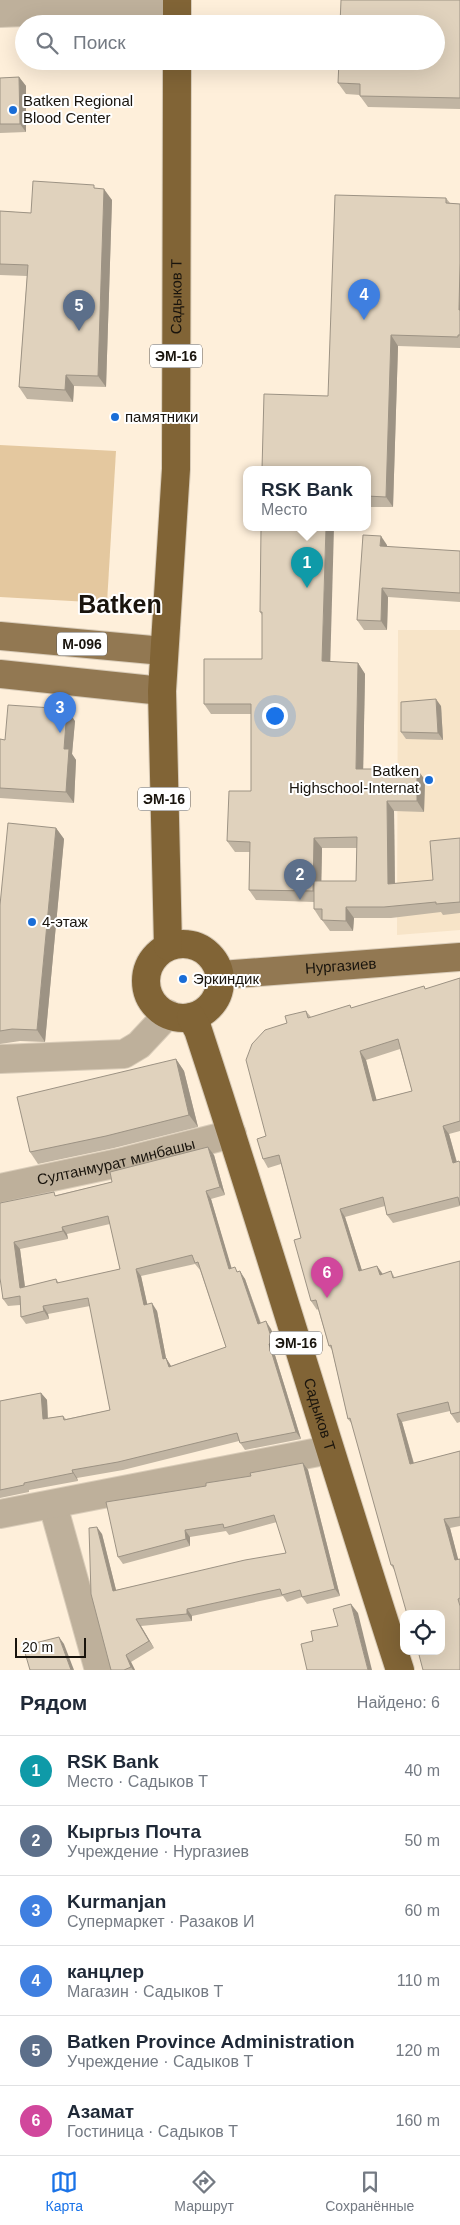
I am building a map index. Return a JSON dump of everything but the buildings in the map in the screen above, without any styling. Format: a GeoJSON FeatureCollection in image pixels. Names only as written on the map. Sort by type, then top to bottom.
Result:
{"type":"FeatureCollection","features":[{"type":"Feature","properties":{"kind":"highway","name":"Садыков Т"},"geometry":{"type":"LineString","coordinates":[[163,651],[176,469],[177,70]]}},
{"type":"Feature","properties":{"kind":"highway","name":"ЭМ-16"},"geometry":{"type":"LineString","coordinates":[[163,651],[162,691],[168,946],[158,953],[151,963],[146,974],[146,986],[150,998],[158,1008],[179,1015]]}},
{"type":"Feature","properties":{"kind":"highway"},"geometry":{"type":"LineString","coordinates":[[168,946],[192,944],[203,949],[212,957],[221,975],[216,998],[201,1013],[179,1015]]}},
{"type":"Feature","properties":{"kind":"highway","name":"Садыков Т"},"geometry":{"type":"LineString","coordinates":[[179,1015],[198,1030],[400,1670]]}},
{"type":"Feature","properties":{"kind":"main road","name":"М-096"},"geometry":{"type":"LineString","coordinates":[[0,636],[163,651]]}},
{"type":"Feature","properties":{"kind":"main road"},"geometry":{"type":"LineString","coordinates":[[0,674],[162,691]]}},
{"type":"Feature","properties":{"kind":"main road","name":"Нургазиев"},"geometry":{"type":"LineString","coordinates":[[221,975],[460,957]]}},
{"type":"Feature","properties":{"kind":"street"},"geometry":{"type":"LineString","coordinates":[[0,13],[163,6],[177,11]]}},
{"type":"Feature","properties":{"kind":"street"},"geometry":{"type":"LineString","coordinates":[[0,1059],[124,1054],[140,1045],[179,1015]]}},
{"type":"Feature","properties":{"kind":"street","name":"Султанмурат минбашы"},"geometry":{"type":"LineString","coordinates":[[0,1188],[118,1163],[232,1134]]}},
{"type":"Feature","properties":{"kind":"street"},"geometry":{"type":"LineString","coordinates":[[0,1514],[329,1450]]}},
{"type":"Feature","properties":{"kind":"street"},"geometry":{"type":"LineString","coordinates":[[53,1505],[99,1670]]}},
{"type":"Feature","properties":{"kind":"shaded area"},"geometry":{"type":"Polygon","coordinates":[[[0,445],[116,451],[107,603],[0,597],[0,445]]]}},
{"type":"Feature","properties":{"kind":"shaded area","name":"Batken Highschool-Internat"},"geometry":{"type":"Polygon","coordinates":[[[398,630],[460,630],[460,930],[397,935],[398,630]]]}},
{"type":"Feature","properties":{"kind":"place","name":"Batken Regional Blood Center"},"geometry":{"type":"Point","coordinates":[13,110]}},
{"type":"Feature","properties":{"kind":"place","name":"канцлер"},"geometry":{"type":"Point","coordinates":[364,320]}},
{"type":"Feature","properties":{"kind":"place","name":"Batken Province Administration"},"geometry":{"type":"Point","coordinates":[79,331]}},
{"type":"Feature","properties":{"kind":"place","name":"памятники"},"geometry":{"type":"Point","coordinates":[115,417]}},
{"type":"Feature","properties":{"kind":"place","name":"RSK Bank"},"geometry":{"type":"Point","coordinates":[307,588]}},
{"type":"Feature","properties":{"kind":"place","name":"Kurmanjan"},"geometry":{"type":"Point","coordinates":[60,733]}},
{"type":"Feature","properties":{"kind":"place","name":"Batken Highschool-Internat"},"geometry":{"type":"Point","coordinates":[429,780]}},
{"type":"Feature","properties":{"kind":"place","name":"Кыргыз Почта"},"geometry":{"type":"Point","coordinates":[300,900]}},
{"type":"Feature","properties":{"kind":"place","name":"4-этаж"},"geometry":{"type":"Point","coordinates":[32,922]}},
{"type":"Feature","properties":{"kind":"place","name":"Эркиндик"},"geometry":{"type":"Point","coordinates":[183,979]}},
{"type":"Feature","properties":{"kind":"place","name":"Азамат"},"geometry":{"type":"Point","coordinates":[327,1298]}},
{"type":"Feature","properties":{"kind":"district","name":"Batken"},"geometry":{"type":"Point","coordinates":[120,604]}}]}
